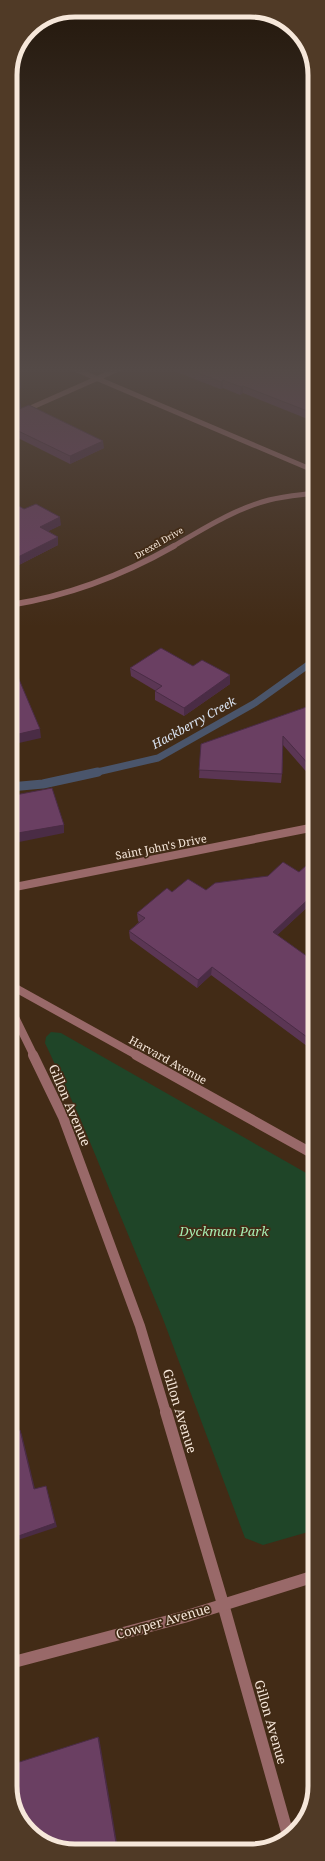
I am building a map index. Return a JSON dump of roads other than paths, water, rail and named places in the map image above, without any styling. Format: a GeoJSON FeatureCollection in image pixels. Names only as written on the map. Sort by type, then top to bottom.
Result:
{"type":"FeatureCollection","features":[{"type":"Feature","properties":{"kind":"street"},"geometry":{"type":"LineString","coordinates":[[275,454],[308,468]]}},
{"type":"Feature","properties":{"kind":"street","name":"Drexel Drive"},"geometry":{"type":"LineString","coordinates":[[17,603],[63,593],[112,578],[144,562],[218,519],[241,509],[263,501],[308,494]]}},
{"type":"Feature","properties":{"kind":"street","name":"Saint John's Drive"},"geometry":{"type":"LineString","coordinates":[[17,887],[308,828]]}},
{"type":"Feature","properties":{"kind":"street","name":"Harvard Avenue"},"geometry":{"type":"LineString","coordinates":[[17,989],[308,1151]]}},
{"type":"Feature","properties":{"kind":"street","name":"Gillon Avenue"},"geometry":{"type":"LineString","coordinates":[[17,1021],[62,1117],[140,1326],[224,1604],[287,1831]]}},
{"type":"Feature","properties":{"kind":"street","name":"Cowper Avenue"},"geometry":{"type":"LineString","coordinates":[[17,1661],[184,1617],[308,1578]]}},
{"type":"Feature","properties":{"kind":"waterway","name":"Hackberry Creek"},"geometry":{"type":"LineString","coordinates":[[93,773],[158,758],[255,703],[308,665]]}},
{"type":"Feature","properties":{"kind":"waterway","name":"Hackberry Creek"},"geometry":{"type":"LineString","coordinates":[[17,786],[43,784],[98,772]]}},
{"type":"Feature","properties":{"kind":"park label","name":"Dyckman Park"},"geometry":{"type":"Point","coordinates":[224,1231]}}]}
